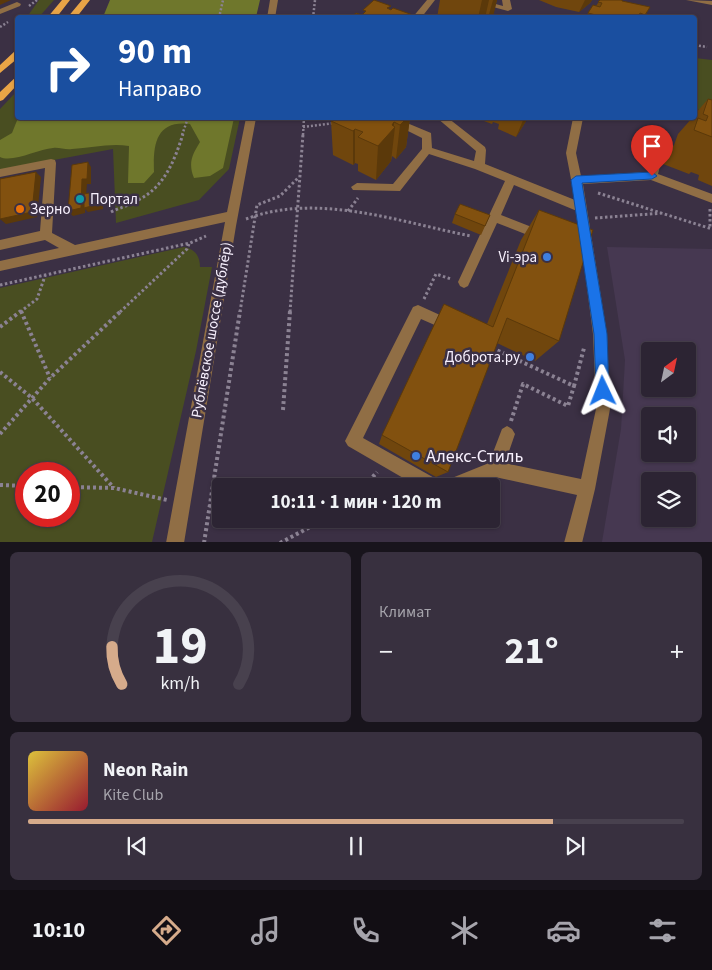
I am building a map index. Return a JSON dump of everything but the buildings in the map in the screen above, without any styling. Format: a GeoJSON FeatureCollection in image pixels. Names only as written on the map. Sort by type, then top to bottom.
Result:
{"type":"FeatureCollection","features":[{"type":"Feature","properties":{"kind":"main road"},"geometry":{"type":"LineString","coordinates":[[54,15],[66,0]]}},
{"type":"Feature","properties":{"kind":"main road"},"geometry":{"type":"LineString","coordinates":[[74,15],[86,0]]}},
{"type":"Feature","properties":{"kind":"main road"},"geometry":{"type":"LineString","coordinates":[[0,70],[15,56]]}},
{"type":"Feature","properties":{"kind":"main road"},"geometry":{"type":"LineString","coordinates":[[0,98],[15,81]]}},
{"type":"Feature","properties":{"kind":"street"},"geometry":{"type":"LineString","coordinates":[[272,15],[274,0]]}},
{"type":"Feature","properties":{"kind":"street"},"geometry":{"type":"LineString","coordinates":[[418,15],[431,0]]}},
{"type":"Feature","properties":{"kind":"street"},"geometry":{"type":"LineString","coordinates":[[471,0],[508,8],[506,0]]}},
{"type":"Feature","properties":{"kind":"street"},"geometry":{"type":"LineString","coordinates":[[692,0],[712,3]]}},
{"type":"Feature","properties":{"kind":"street"},"geometry":{"type":"LineString","coordinates":[[0,12],[17,4]]}},
{"type":"Feature","properties":{"kind":"street","name":"Рублёвское шоссе (дублёр)"},"geometry":{"type":"LineString","coordinates":[[175,542],[251,120]]}},
{"type":"Feature","properties":{"kind":"street"},"geometry":{"type":"LineString","coordinates":[[357,187],[396,188],[427,150],[427,136],[391,120]]}},
{"type":"Feature","properties":{"kind":"street"},"geometry":{"type":"LineString","coordinates":[[444,120],[480,150],[479,166]]}},
{"type":"Feature","properties":{"kind":"street"},"geometry":{"type":"LineString","coordinates":[[573,542],[587,489],[603,409],[600,334],[583,213],[571,153],[578,120]]}},
{"type":"Feature","properties":{"kind":"street"},"geometry":{"type":"LineString","coordinates":[[427,150],[512,178],[583,213]]}},
{"type":"Feature","properties":{"kind":"street"},"geometry":{"type":"LineString","coordinates":[[652,176],[658,154]]}},
{"type":"Feature","properties":{"kind":"street"},"geometry":{"type":"LineString","coordinates":[[0,173],[51,163],[46,235]]}},
{"type":"Feature","properties":{"kind":"street"},"geometry":{"type":"LineString","coordinates":[[577,183],[652,176],[711,198]]}},
{"type":"Feature","properties":{"kind":"street"},"geometry":{"type":"LineString","coordinates":[[464,282],[512,178]]}},
{"type":"Feature","properties":{"kind":"street"},"geometry":{"type":"LineString","coordinates":[[494,217],[554,240]]}},
{"type":"Feature","properties":{"kind":"street"},"geometry":{"type":"LineString","coordinates":[[0,266],[231,221]]}},
{"type":"Feature","properties":{"kind":"street"},"geometry":{"type":"LineString","coordinates":[[0,245],[46,235],[75,251]]}},
{"type":"Feature","properties":{"kind":"street"},"geometry":{"type":"LineString","coordinates":[[572,247],[589,254]]}},
{"type":"Feature","properties":{"kind":"street"},"geometry":{"type":"LineString","coordinates":[[418,478],[352,441],[418,311],[446,324]]}},
{"type":"Feature","properties":{"kind":"street"},"geometry":{"type":"LineString","coordinates":[[495,469],[506,434]]}},
{"type":"Feature","properties":{"kind":"street"},"geometry":{"type":"LineString","coordinates":[[473,478],[495,469],[587,489]]}},
{"type":"Feature","properties":{"kind":"path"},"geometry":{"type":"LineString","coordinates":[[220,15],[223,0]]}},
{"type":"Feature","properties":{"kind":"path"},"geometry":{"type":"LineString","coordinates":[[313,15],[315,0]]}},
{"type":"Feature","properties":{"kind":"path"},"geometry":{"type":"LineString","coordinates":[[697,45],[707,47]]}},
{"type":"Feature","properties":{"kind":"path"},"geometry":{"type":"LineString","coordinates":[[111,212],[145,198],[162,181],[173,162],[187,120]]}},
{"type":"Feature","properties":{"kind":"path"},"geometry":{"type":"LineString","coordinates":[[283,410],[304,120]]}},
{"type":"Feature","properties":{"kind":"path"},"geometry":{"type":"LineString","coordinates":[[303,127],[343,122]]}},
{"type":"Feature","properties":{"kind":"path"},"geometry":{"type":"LineString","coordinates":[[204,542],[254,216],[257,205],[280,196],[299,177]]}},
{"type":"Feature","properties":{"kind":"path"},"geometry":{"type":"LineString","coordinates":[[577,183],[711,229],[711,198]]}},
{"type":"Feature","properties":{"kind":"path"},"geometry":{"type":"LineString","coordinates":[[0,285],[190,243],[231,221],[297,208],[338,209],[383,216],[428,228],[484,238]]}},
{"type":"Feature","properties":{"kind":"path"},"geometry":{"type":"LineString","coordinates":[[583,213],[664,213]]}},
{"type":"Feature","properties":{"kind":"path"},"geometry":{"type":"LineString","coordinates":[[0,434],[50,378],[187,249],[190,243]]}},
{"type":"Feature","properties":{"kind":"path"},"geometry":{"type":"LineString","coordinates":[[418,311],[436,274]]}},
{"type":"Feature","properties":{"kind":"path"},"geometry":{"type":"LineString","coordinates":[[0,327],[37,299],[45,276]]}},
{"type":"Feature","properties":{"kind":"path"},"geometry":{"type":"LineString","coordinates":[[21,311],[50,378]]}},
{"type":"Feature","properties":{"kind":"path"},"geometry":{"type":"LineString","coordinates":[[506,434],[523,384],[568,406],[589,329],[600,334]]}},
{"type":"Feature","properties":{"kind":"path"},"geometry":{"type":"LineString","coordinates":[[487,345],[574,386]]}},
{"type":"Feature","properties":{"kind":"path"},"geometry":{"type":"LineString","coordinates":[[0,372],[32,398],[114,488]]}},
{"type":"Feature","properties":{"kind":"path"},"geometry":{"type":"LineString","coordinates":[[0,486],[15,486]]}},
{"type":"Feature","properties":{"kind":"path"},"geometry":{"type":"LineString","coordinates":[[80,487],[114,488],[182,503]]}},
{"type":"Feature","properties":{"kind":"path"},"geometry":{"type":"LineString","coordinates":[[280,542],[307,528]]}},
{"type":"Feature","properties":{"kind":"shaded area"},"geometry":{"type":"Polygon","coordinates":[[[607,247],[712,249],[712,542],[602,542],[621,429],[625,360],[607,247]]]}},
{"type":"Feature","properties":{"kind":"green space"},"geometry":{"type":"Polygon","coordinates":[[[39,0],[54,0],[41,15],[28,15],[39,0]]]}},
{"type":"Feature","properties":{"kind":"green space"},"geometry":{"type":"Polygon","coordinates":[[[110,0],[260,0],[256,15],[104,15],[110,0]]]}},
{"type":"Feature","properties":{"kind":"green space"},"geometry":{"type":"Polygon","coordinates":[[[697,58],[712,60],[712,116],[697,109],[697,58]]]}},
{"type":"Feature","properties":{"kind":"green space"},"geometry":{"type":"Polygon","coordinates":[[[15,93],[15,120],[240,120],[229,169],[199,200],[116,223],[113,149],[0,170],[0,109],[15,93]]]}},
{"type":"Feature","properties":{"kind":"green space"},"geometry":{"type":"Polygon","coordinates":[[[17,120],[234,120],[223,168],[210,176],[194,178],[191,168],[192,159],[200,142],[190,124],[179,124],[163,130],[159,136],[154,152],[154,172],[144,183],[128,183],[129,146],[108,145],[69,149],[55,148],[19,157],[0,157],[0,140],[12,133],[17,120]]]}},
{"type":"Feature","properties":{"kind":"green space"},"geometry":{"type":"Polygon","coordinates":[[[184,247],[191,249],[199,260],[200,267],[212,267],[196,351],[152,542],[0,542],[0,288],[184,247]]]}},
{"type":"Feature","properties":{"kind":"place","name":"Портал"},"geometry":{"type":"Point","coordinates":[80,199]}},
{"type":"Feature","properties":{"kind":"place","name":"Зерно"},"geometry":{"type":"Point","coordinates":[20,209]}},
{"type":"Feature","properties":{"kind":"place","name":"Vi-эра"},"geometry":{"type":"Point","coordinates":[547,257]}},
{"type":"Feature","properties":{"kind":"place","name":"Доброта.ру"},"geometry":{"type":"Point","coordinates":[530,357]}},
{"type":"Feature","properties":{"kind":"place","name":"Алекс-Стиль"},"geometry":{"type":"Point","coordinates":[416,456]}},
{"type":"Feature","properties":{"kind":"route"},"geometry":{"type":"LineString","coordinates":[[603,391],[600,334],[582,208],[576,180],[652,176]]}}]}
